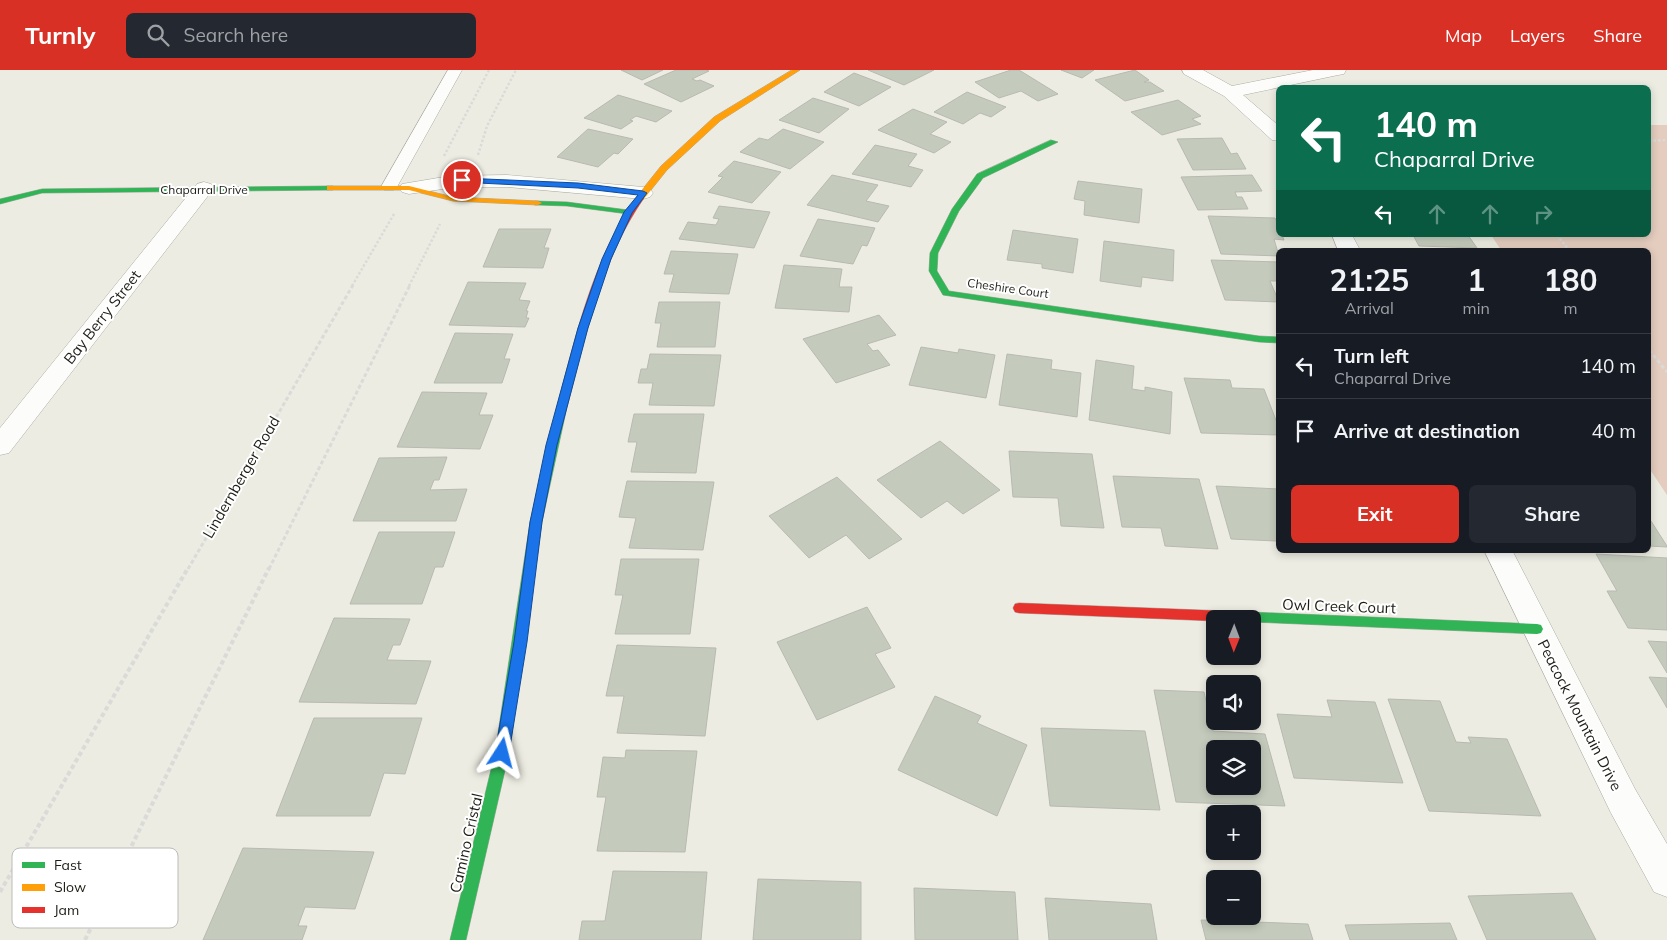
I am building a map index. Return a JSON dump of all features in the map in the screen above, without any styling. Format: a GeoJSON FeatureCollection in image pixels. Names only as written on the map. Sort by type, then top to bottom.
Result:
{"type":"FeatureCollection","features":[{"type":"Feature","properties":{"kind":"street"},"geometry":{"type":"LineString","coordinates":[[1190,70],[1230,92],[1276,133]]}},
{"type":"Feature","properties":{"kind":"street"},"geometry":{"type":"LineString","coordinates":[[1230,92],[1338,70]]}},
{"type":"Feature","properties":{"kind":"street","name":"Camino Cristal"},"geometry":{"type":"LineString","coordinates":[[458,940],[502,753],[520,642],[536,522],[552,445],[583,328],[606,259],[628,212],[691,140],[716,119],[793,71]]}},
{"type":"Feature","properties":{"kind":"street","name":"Cheshire Court"},"geometry":{"type":"LineString","coordinates":[[1054,142],[980,176],[954,211],[934,252],[933,271],[946,293],[1258,339],[1276,340]]}},
{"type":"Feature","properties":{"kind":"street","name":"Chaparral Drive"},"geometry":{"type":"LineString","coordinates":[[409,188],[462,180],[578,186],[643,193]]}},
{"type":"Feature","properties":{"kind":"street","name":"Chaparral Drive"},"geometry":{"type":"LineString","coordinates":[[0,202],[42,191],[389,187],[409,188],[453,199],[567,204],[628,212]]}},
{"type":"Feature","properties":{"kind":"street","name":"Bay Berry Street"},"geometry":{"type":"LineString","coordinates":[[0,446],[204,188]]}},
{"type":"Feature","properties":{"kind":"street","name":"Peacock Mountain Drive"},"geometry":{"type":"LineString","coordinates":[[1499,553],[1623,802],[1667,879]]}},
{"type":"Feature","properties":{"kind":"street","name":"Owl Creek Court"},"geometry":{"type":"LineString","coordinates":[[1019,608],[1537,629]]}},
{"type":"Feature","properties":{"kind":"lane"},"geometry":{"type":"LineString","coordinates":[[389,187],[455,70]]}},
{"type":"Feature","properties":{"kind":"path","name":"Lindernberger Road"},"geometry":{"type":"LineString","coordinates":[[26,848],[409,188],[437,170],[489,70]]}},
{"type":"Feature","properties":{"kind":"path"},"geometry":{"type":"LineString","coordinates":[[462,180],[477,156],[487,126],[516,70]]}},
{"type":"Feature","properties":{"kind":"path"},"geometry":{"type":"LineString","coordinates":[[1651,141],[1667,140]]}},
{"type":"Feature","properties":{"kind":"path"},"geometry":{"type":"LineString","coordinates":[[131,848],[453,199]]}},
{"type":"Feature","properties":{"kind":"path"},"geometry":{"type":"LineString","coordinates":[[1559,237],[1567,248]]}},
{"type":"Feature","properties":{"kind":"path"},"geometry":{"type":"LineString","coordinates":[[1651,352],[1667,372]]}},
{"type":"Feature","properties":{"kind":"path","name":"Lindernberger Road"},"geometry":{"type":"LineString","coordinates":[[0,892],[12,871]]}},
{"type":"Feature","properties":{"kind":"path"},"geometry":{"type":"LineString","coordinates":[[85,940],[91,928]]}},
{"type":"Feature","properties":{"kind":"shaded area"},"geometry":{"type":"Polygon","coordinates":[[[1651,125],[1667,125],[1667,495],[1651,471],[1651,248],[1500,248],[1492,237],[1651,237],[1651,125]]]}},
{"type":"Feature","properties":{"kind":"building"},"geometry":{"type":"Polygon","coordinates":[[[621,70],[663,70],[642,80],[621,70]]]}},
{"type":"Feature","properties":{"kind":"building"},"geometry":{"type":"Polygon","coordinates":[[[676,70],[709,71],[692,79],[714,86],[681,102],[644,84],[676,70]]]}},
{"type":"Feature","properties":{"kind":"building"},"geometry":{"type":"Polygon","coordinates":[[[868,70],[934,70],[904,85],[868,70]]]}},
{"type":"Feature","properties":{"kind":"building"},"geometry":{"type":"Polygon","coordinates":[[[1011,70],[1019,70],[1058,94],[1038,101],[1021,91],[999,98],[975,82],[1011,70]]]}},
{"type":"Feature","properties":{"kind":"building"},"geometry":{"type":"Polygon","coordinates":[[[1061,70],[1094,70],[1082,78],[1061,70]]]}},
{"type":"Feature","properties":{"kind":"building"},"geometry":{"type":"Polygon","coordinates":[[[1135,70],[1149,80],[1144,82],[1150,82],[1164,91],[1125,101],[1095,80],[1135,70]]]}},
{"type":"Feature","properties":{"kind":"building"},"geometry":{"type":"Polygon","coordinates":[[[854,73],[891,87],[859,106],[824,92],[854,73]]]}},
{"type":"Feature","properties":{"kind":"building"},"geometry":{"type":"Polygon","coordinates":[[[967,92],[1006,107],[991,117],[980,113],[963,124],[934,112],[967,92]]]}},
{"type":"Feature","properties":{"kind":"building"},"geometry":{"type":"Polygon","coordinates":[[[618,95],[672,111],[656,122],[636,116],[630,120],[633,121],[621,129],[584,118],[618,95]]]}},
{"type":"Feature","properties":{"kind":"building"},"geometry":{"type":"Polygon","coordinates":[[[813,98],[849,109],[819,133],[779,120],[813,98]]]}},
{"type":"Feature","properties":{"kind":"building"},"geometry":{"type":"Polygon","coordinates":[[[1178,100],[1201,116],[1192,119],[1201,124],[1162,135],[1131,112],[1178,100]]]}},
{"type":"Feature","properties":{"kind":"building"},"geometry":{"type":"Polygon","coordinates":[[[913,109],[947,122],[930,134],[951,142],[934,153],[878,130],[913,109]]]}},
{"type":"Feature","properties":{"kind":"building"},"geometry":{"type":"Polygon","coordinates":[[[588,129],[633,139],[618,154],[614,153],[598,167],[557,157],[588,129]]]}},
{"type":"Feature","properties":{"kind":"building"},"geometry":{"type":"Polygon","coordinates":[[[783,129],[824,142],[790,169],[740,152],[759,138],[768,140],[783,129]]]}},
{"type":"Feature","properties":{"kind":"building"},"geometry":{"type":"Polygon","coordinates":[[[1222,138],[1231,154],[1237,153],[1246,169],[1193,170],[1177,139],[1222,138]]]}},
{"type":"Feature","properties":{"kind":"building"},"geometry":{"type":"Polygon","coordinates":[[[875,145],[917,154],[908,166],[923,170],[911,187],[852,174],[875,145]]]}},
{"type":"Feature","properties":{"kind":"building"},"geometry":{"type":"Polygon","coordinates":[[[734,161],[781,172],[752,203],[708,192],[723,177],[718,176],[734,161]]]}},
{"type":"Feature","properties":{"kind":"building"},"geometry":{"type":"Polygon","coordinates":[[[832,175],[878,185],[866,201],[889,206],[878,222],[807,205],[832,175]]]}},
{"type":"Feature","properties":{"kind":"building"},"geometry":{"type":"Polygon","coordinates":[[[1252,175],[1262,191],[1235,192],[1237,197],[1242,197],[1248,209],[1198,210],[1181,177],[1252,175]]]}},
{"type":"Feature","properties":{"kind":"building"},"geometry":{"type":"Polygon","coordinates":[[[1078,181],[1142,189],[1139,223],[1084,215],[1085,201],[1074,199],[1078,181]]]}},
{"type":"Feature","properties":{"kind":"building"},"geometry":{"type":"Polygon","coordinates":[[[719,206],[770,212],[754,248],[679,239],[688,222],[716,225],[719,219],[713,218],[719,206]]]}},
{"type":"Feature","properties":{"kind":"building"},"geometry":{"type":"Polygon","coordinates":[[[1208,216],[1275,218],[1276,237],[1283,237],[1284,240],[1274,239],[1277,248],[1276,256],[1221,254],[1208,216]]]}},
{"type":"Feature","properties":{"kind":"building"},"geometry":{"type":"Polygon","coordinates":[[[818,219],[875,228],[867,246],[862,245],[853,264],[800,256],[818,219]]]}},
{"type":"Feature","properties":{"kind":"building"},"geometry":{"type":"Polygon","coordinates":[[[499,229],[551,229],[544,248],[549,248],[543,268],[483,267],[499,229]]]}},
{"type":"Feature","properties":{"kind":"building"},"geometry":{"type":"Polygon","coordinates":[[[1013,230],[1078,239],[1073,273],[1042,268],[1042,264],[1007,260],[1013,230]]]}},
{"type":"Feature","properties":{"kind":"building"},"geometry":{"type":"Polygon","coordinates":[[[1414,237],[1469,237],[1477,248],[1419,246],[1414,237]]]}},
{"type":"Feature","properties":{"kind":"building"},"geometry":{"type":"Polygon","coordinates":[[[1104,241],[1174,250],[1173,281],[1142,277],[1141,287],[1100,281],[1104,241]]]}},
{"type":"Feature","properties":{"kind":"building"},"geometry":{"type":"Polygon","coordinates":[[[671,251],[738,254],[729,294],[669,292],[674,274],[664,274],[671,251]]]}},
{"type":"Feature","properties":{"kind":"building"},"geometry":{"type":"Polygon","coordinates":[[[1211,260],[1276,262],[1276,281],[1270,281],[1276,295],[1276,302],[1225,300],[1211,260]]]}},
{"type":"Feature","properties":{"kind":"building"},"geometry":{"type":"Polygon","coordinates":[[[784,265],[842,269],[839,287],[852,287],[849,312],[775,308],[784,265]]]}},
{"type":"Feature","properties":{"kind":"building"},"geometry":{"type":"Polygon","coordinates":[[[468,282],[526,283],[519,300],[530,301],[526,311],[528,311],[526,318],[529,318],[525,327],[449,325],[468,282]]]}},
{"type":"Feature","properties":{"kind":"building"},"geometry":{"type":"Polygon","coordinates":[[[659,302],[720,302],[715,347],[657,347],[661,323],[655,323],[659,302]]]}},
{"type":"Feature","properties":{"kind":"building"},"geometry":{"type":"Polygon","coordinates":[[[879,315],[896,335],[867,344],[873,351],[878,350],[890,365],[836,383],[803,339],[879,315]]]}},
{"type":"Feature","properties":{"kind":"building"},"geometry":{"type":"Polygon","coordinates":[[[455,333],[513,334],[504,359],[510,359],[502,383],[434,383],[455,333]]]}},
{"type":"Feature","properties":{"kind":"building"},"geometry":{"type":"Polygon","coordinates":[[[921,347],[958,353],[959,349],[995,355],[986,398],[909,385],[921,347]]]}},
{"type":"Feature","properties":{"kind":"building"},"geometry":{"type":"Polygon","coordinates":[[[650,354],[721,355],[714,406],[649,405],[653,383],[638,383],[641,369],[647,369],[650,354]]]}},
{"type":"Feature","properties":{"kind":"building"},"geometry":{"type":"Polygon","coordinates":[[[1007,354],[1052,360],[1051,369],[1081,373],[1077,417],[999,405],[1007,354]]]}},
{"type":"Feature","properties":{"kind":"building"},"geometry":{"type":"Polygon","coordinates":[[[1096,360],[1134,366],[1132,389],[1145,391],[1145,387],[1172,392],[1170,434],[1089,420],[1096,360]]]}},
{"type":"Feature","properties":{"kind":"building"},"geometry":{"type":"Polygon","coordinates":[[[1184,378],[1230,380],[1232,388],[1264,389],[1276,420],[1276,435],[1201,433],[1184,378]]]}},
{"type":"Feature","properties":{"kind":"building"},"geometry":{"type":"Polygon","coordinates":[[[422,392],[487,393],[479,415],[493,415],[480,449],[397,447],[422,392]]]}},
{"type":"Feature","properties":{"kind":"building"},"geometry":{"type":"Polygon","coordinates":[[[634,414],[704,414],[696,473],[631,472],[637,442],[628,442],[634,414]]]}},
{"type":"Feature","properties":{"kind":"building"},"geometry":{"type":"Polygon","coordinates":[[[940,441],[1000,490],[963,514],[947,501],[921,518],[877,480],[940,441]]]}},
{"type":"Feature","properties":{"kind":"building"},"geometry":{"type":"Polygon","coordinates":[[[1009,451],[1092,454],[1104,528],[1061,526],[1058,498],[1013,497],[1009,451]]]}},
{"type":"Feature","properties":{"kind":"building"},"geometry":{"type":"Polygon","coordinates":[[[447,457],[439,480],[434,480],[430,490],[467,489],[456,521],[353,521],[379,458],[447,457]]]}},
{"type":"Feature","properties":{"kind":"building"},"geometry":{"type":"Polygon","coordinates":[[[1113,476],[1199,479],[1218,549],[1165,546],[1161,528],[1122,527],[1113,476]]]}},
{"type":"Feature","properties":{"kind":"building"},"geometry":{"type":"Polygon","coordinates":[[[837,477],[902,539],[869,559],[846,535],[809,558],[769,516],[837,477]]]}},
{"type":"Feature","properties":{"kind":"building"},"geometry":{"type":"Polygon","coordinates":[[[627,481],[714,482],[703,550],[629,548],[636,518],[619,517],[627,481]]]}},
{"type":"Feature","properties":{"kind":"building"},"geometry":{"type":"Polygon","coordinates":[[[1216,486],[1276,489],[1276,541],[1231,539],[1216,486]]]}},
{"type":"Feature","properties":{"kind":"building"},"geometry":{"type":"Polygon","coordinates":[[[1651,521],[1667,546],[1651,546],[1651,521]]]}},
{"type":"Feature","properties":{"kind":"building"},"geometry":{"type":"Polygon","coordinates":[[[379,532],[455,532],[443,567],[435,567],[422,604],[350,604],[379,532]]]}},
{"type":"Feature","properties":{"kind":"building"},"geometry":{"type":"Polygon","coordinates":[[[1596,554],[1667,558],[1667,630],[1628,628],[1607,591],[1617,591],[1596,554]]]}},
{"type":"Feature","properties":{"kind":"building"},"geometry":{"type":"Polygon","coordinates":[[[621,559],[699,559],[690,634],[615,634],[623,595],[615,595],[621,559]]]}},
{"type":"Feature","properties":{"kind":"building"},"geometry":{"type":"Polygon","coordinates":[[[867,607],[891,648],[875,654],[895,687],[817,720],[777,642],[867,607]]]}},
{"type":"Feature","properties":{"kind":"building"},"geometry":{"type":"Polygon","coordinates":[[[334,618],[410,619],[400,645],[393,645],[387,660],[431,661],[416,704],[299,702],[334,618]]]}},
{"type":"Feature","properties":{"kind":"building"},"geometry":{"type":"Polygon","coordinates":[[[1648,641],[1667,642],[1667,673],[1648,641]]]}},
{"type":"Feature","properties":{"kind":"building"},"geometry":{"type":"Polygon","coordinates":[[[617,645],[716,648],[705,736],[617,733],[624,696],[606,696],[617,645]]]}},
{"type":"Feature","properties":{"kind":"building"},"geometry":{"type":"Polygon","coordinates":[[[1649,677],[1667,678],[1667,708],[1649,677]]]}},
{"type":"Feature","properties":{"kind":"building"},"geometry":{"type":"Polygon","coordinates":[[[1154,690],[1204,692],[1206,701],[1206,730],[1265,734],[1285,806],[1176,802],[1154,690]]]}},
{"type":"Feature","properties":{"kind":"building"},"geometry":{"type":"Polygon","coordinates":[[[935,696],[981,716],[977,723],[1027,745],[997,816],[898,770],[935,696]]]}},
{"type":"Feature","properties":{"kind":"building"},"geometry":{"type":"Polygon","coordinates":[[[1388,699],[1440,701],[1456,742],[1471,743],[1468,737],[1507,739],[1541,816],[1429,811],[1388,699]]]}},
{"type":"Feature","properties":{"kind":"building"},"geometry":{"type":"Polygon","coordinates":[[[1327,700],[1375,702],[1403,783],[1294,778],[1277,714],[1332,717],[1327,700]]]}},
{"type":"Feature","properties":{"kind":"building"},"geometry":{"type":"Polygon","coordinates":[[[314,718],[422,718],[405,774],[384,773],[370,816],[276,816],[314,718]]]}},
{"type":"Feature","properties":{"kind":"building"},"geometry":{"type":"Polygon","coordinates":[[[1041,728],[1145,731],[1160,810],[1050,806],[1041,728]]]}},
{"type":"Feature","properties":{"kind":"building"},"geometry":{"type":"Polygon","coordinates":[[[626,750],[697,751],[685,852],[597,851],[606,797],[597,797],[603,757],[625,758],[626,750]]]}},
{"type":"Feature","properties":{"kind":"building"},"geometry":{"type":"Polygon","coordinates":[[[243,848],[374,852],[355,909],[305,907],[298,926],[307,926],[302,940],[203,940],[243,848]]]}},
{"type":"Feature","properties":{"kind":"building"},"geometry":{"type":"Polygon","coordinates":[[[613,871],[707,872],[701,940],[579,940],[582,921],[605,921],[613,871]]]}},
{"type":"Feature","properties":{"kind":"building"},"geometry":{"type":"Polygon","coordinates":[[[758,879],[861,882],[861,940],[753,940],[758,879]]]}},
{"type":"Feature","properties":{"kind":"building"},"geometry":{"type":"Polygon","coordinates":[[[914,888],[1015,892],[1018,940],[915,940],[914,888]]]}},
{"type":"Feature","properties":{"kind":"building"},"geometry":{"type":"Polygon","coordinates":[[[1572,893],[1596,940],[1487,940],[1468,896],[1572,893]]]}},
{"type":"Feature","properties":{"kind":"building"},"geometry":{"type":"Polygon","coordinates":[[[1045,898],[1151,904],[1157,940],[1049,940],[1045,898]]]}},
{"type":"Feature","properties":{"kind":"building"},"geometry":{"type":"Polygon","coordinates":[[[1201,920],[1206,920],[1206,925],[1261,925],[1261,922],[1308,924],[1313,940],[1206,940],[1201,920]]]}},
{"type":"Feature","properties":{"kind":"building"},"geometry":{"type":"Polygon","coordinates":[[[1450,923],[1457,940],[1350,940],[1345,925],[1450,923]]]}},
{"type":"Feature","properties":{"kind":"traffic: fast"},"geometry":{"type":"LineString","coordinates":[[1054,142],[980,176],[955,211],[934,253],[933,271],[946,293],[1259,339],[1276,340]]}},
{"type":"Feature","properties":{"kind":"traffic: fast"},"geometry":{"type":"LineString","coordinates":[[0,202],[42,191],[330,188]]}},
{"type":"Feature","properties":{"kind":"traffic: fast"},"geometry":{"type":"LineString","coordinates":[[538,203],[567,204],[628,212]]}},
{"type":"Feature","properties":{"kind":"traffic: fast"},"geometry":{"type":"LineString","coordinates":[[458,940],[502,753],[536,522],[562,407]]}},
{"type":"Feature","properties":{"kind":"traffic: fast"},"geometry":{"type":"LineString","coordinates":[[1261,617],[1537,629]]}},
{"type":"Feature","properties":{"kind":"traffic: slow"},"geometry":{"type":"LineString","coordinates":[[640,198],[664,168],[717,119],[797,70]]}},
{"type":"Feature","properties":{"kind":"traffic: slow"},"geometry":{"type":"LineString","coordinates":[[330,188],[409,188],[453,199],[538,203]]}},
{"type":"Feature","properties":{"kind":"traffic: jam"},"geometry":{"type":"LineString","coordinates":[[562,407],[583,326],[602,269],[613,243],[640,198]]}},
{"type":"Feature","properties":{"kind":"traffic: jam"},"geometry":{"type":"LineString","coordinates":[[1019,608],[1206,615]]}},
{"type":"Feature","properties":{"kind":"route"},"geometry":{"type":"LineString","coordinates":[[462,180],[578,186],[643,193],[628,212],[606,259],[583,328],[552,445],[536,522],[520,642],[502,753]]}}]}
